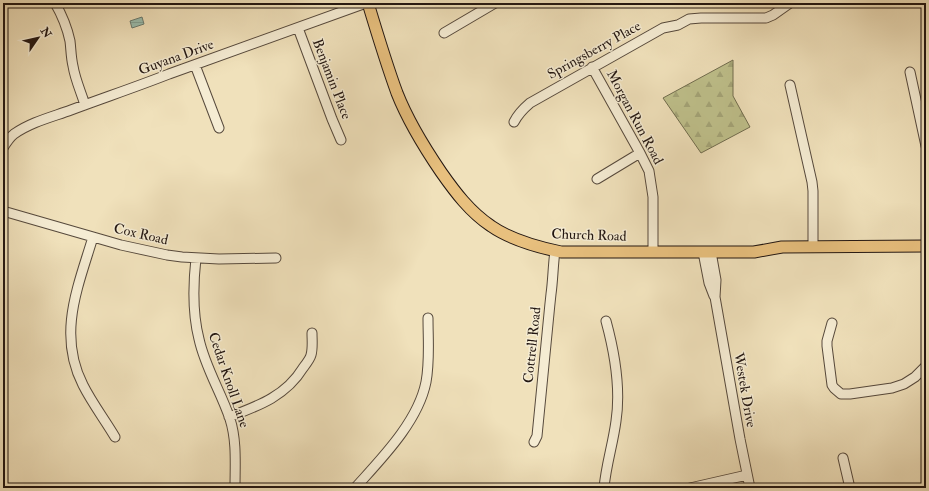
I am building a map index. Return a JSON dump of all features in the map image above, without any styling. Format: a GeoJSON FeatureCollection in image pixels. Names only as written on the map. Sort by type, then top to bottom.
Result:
{"type":"FeatureCollection","features":[{"type":"Feature","properties":{"kind":"main road","name":"Church Road"},"geometry":{"type":"LineString","coordinates":[[367,3],[385,60],[400,98],[418,135],[432,159],[450,184],[477,215],[503,233],[519,240],[541,248],[561,252],[754,252],[782,247],[926,246]]}},
{"type":"Feature","properties":{"kind":"street"},"geometry":{"type":"LineString","coordinates":[[55,3],[66,26],[70,41],[76,80],[86,105]]}},
{"type":"Feature","properties":{"kind":"street","name":"Guyana Drive"},"geometry":{"type":"LineString","coordinates":[[5,141],[26,127],[44,120],[367,3]]}},
{"type":"Feature","properties":{"kind":"street"},"geometry":{"type":"LineString","coordinates":[[444,33],[495,3]]}},
{"type":"Feature","properties":{"kind":"street","name":"Springsberry Place"},"geometry":{"type":"LineString","coordinates":[[514,122],[516,116],[530,103],[663,28],[678,25],[689,19],[766,18],[790,3]]}},
{"type":"Feature","properties":{"kind":"street","name":"Benjamin Place"},"geometry":{"type":"LineString","coordinates":[[298,28],[341,140]]}},
{"type":"Feature","properties":{"kind":"street"},"geometry":{"type":"LineString","coordinates":[[194,65],[219,128]]}},
{"type":"Feature","properties":{"kind":"street","name":"Morgan Run Road"},"geometry":{"type":"LineString","coordinates":[[592,67],[649,171],[654,197],[653,252]]}},
{"type":"Feature","properties":{"kind":"street"},"geometry":{"type":"LineString","coordinates":[[910,72],[926,146]]}},
{"type":"Feature","properties":{"kind":"street"},"geometry":{"type":"LineString","coordinates":[[790,85],[812,182],[813,247]]}},
{"type":"Feature","properties":{"kind":"street"},"geometry":{"type":"LineString","coordinates":[[597,179],[640,153]]}},
{"type":"Feature","properties":{"kind":"street","name":"Cox Road"},"geometry":{"type":"LineString","coordinates":[[3,211],[93,237],[167,255],[219,260],[276,258]]}},
{"type":"Feature","properties":{"kind":"street"},"geometry":{"type":"LineString","coordinates":[[93,237],[73,306],[71,318],[71,341],[76,366],[83,384],[115,437]]}},
{"type":"Feature","properties":{"kind":"street","name":"Cottrell Road"},"geometry":{"type":"LineString","coordinates":[[534,442],[537,436],[542,391],[555,251]]}},
{"type":"Feature","properties":{"kind":"street","name":"Westek Drive"},"geometry":{"type":"LineString","coordinates":[[707,252],[709,283],[715,297],[750,488]]}},
{"type":"Feature","properties":{"kind":"street","name":"Cedar Knoll Lane"},"geometry":{"type":"LineString","coordinates":[[196,258],[194,316],[198,339],[206,364],[229,417],[233,433],[235,454],[235,488]]}},
{"type":"Feature","properties":{"kind":"street"},"geometry":{"type":"LineString","coordinates":[[356,488],[401,434],[417,408],[425,383],[428,362],[428,318]]}},
{"type":"Feature","properties":{"kind":"street"},"geometry":{"type":"LineString","coordinates":[[604,488],[617,420],[618,401],[616,364],[606,321]]}},
{"type":"Feature","properties":{"kind":"street"},"geometry":{"type":"LineString","coordinates":[[832,323],[827,341],[832,384],[841,394],[892,388],[904,384],[915,377],[926,366]]}},
{"type":"Feature","properties":{"kind":"street"},"geometry":{"type":"LineString","coordinates":[[229,417],[273,398],[291,384],[310,358],[312,353],[312,333]]}},
{"type":"Feature","properties":{"kind":"street"},"geometry":{"type":"LineString","coordinates":[[843,458],[850,488]]}},
{"type":"Feature","properties":{"kind":"street"},"geometry":{"type":"LineString","coordinates":[[690,488],[747,475]]}},
{"type":"Feature","properties":{"kind":"green space"},"geometry":{"type":"Polygon","coordinates":[[[733,60],[733,96],[750,127],[701,153],[663,98],[733,60]]]}},
{"type":"Feature","properties":{"kind":"shaded area"},"geometry":{"type":"Polygon","coordinates":[[[142,17],[144,24],[132,28],[130,21],[142,17]]]}}]}
